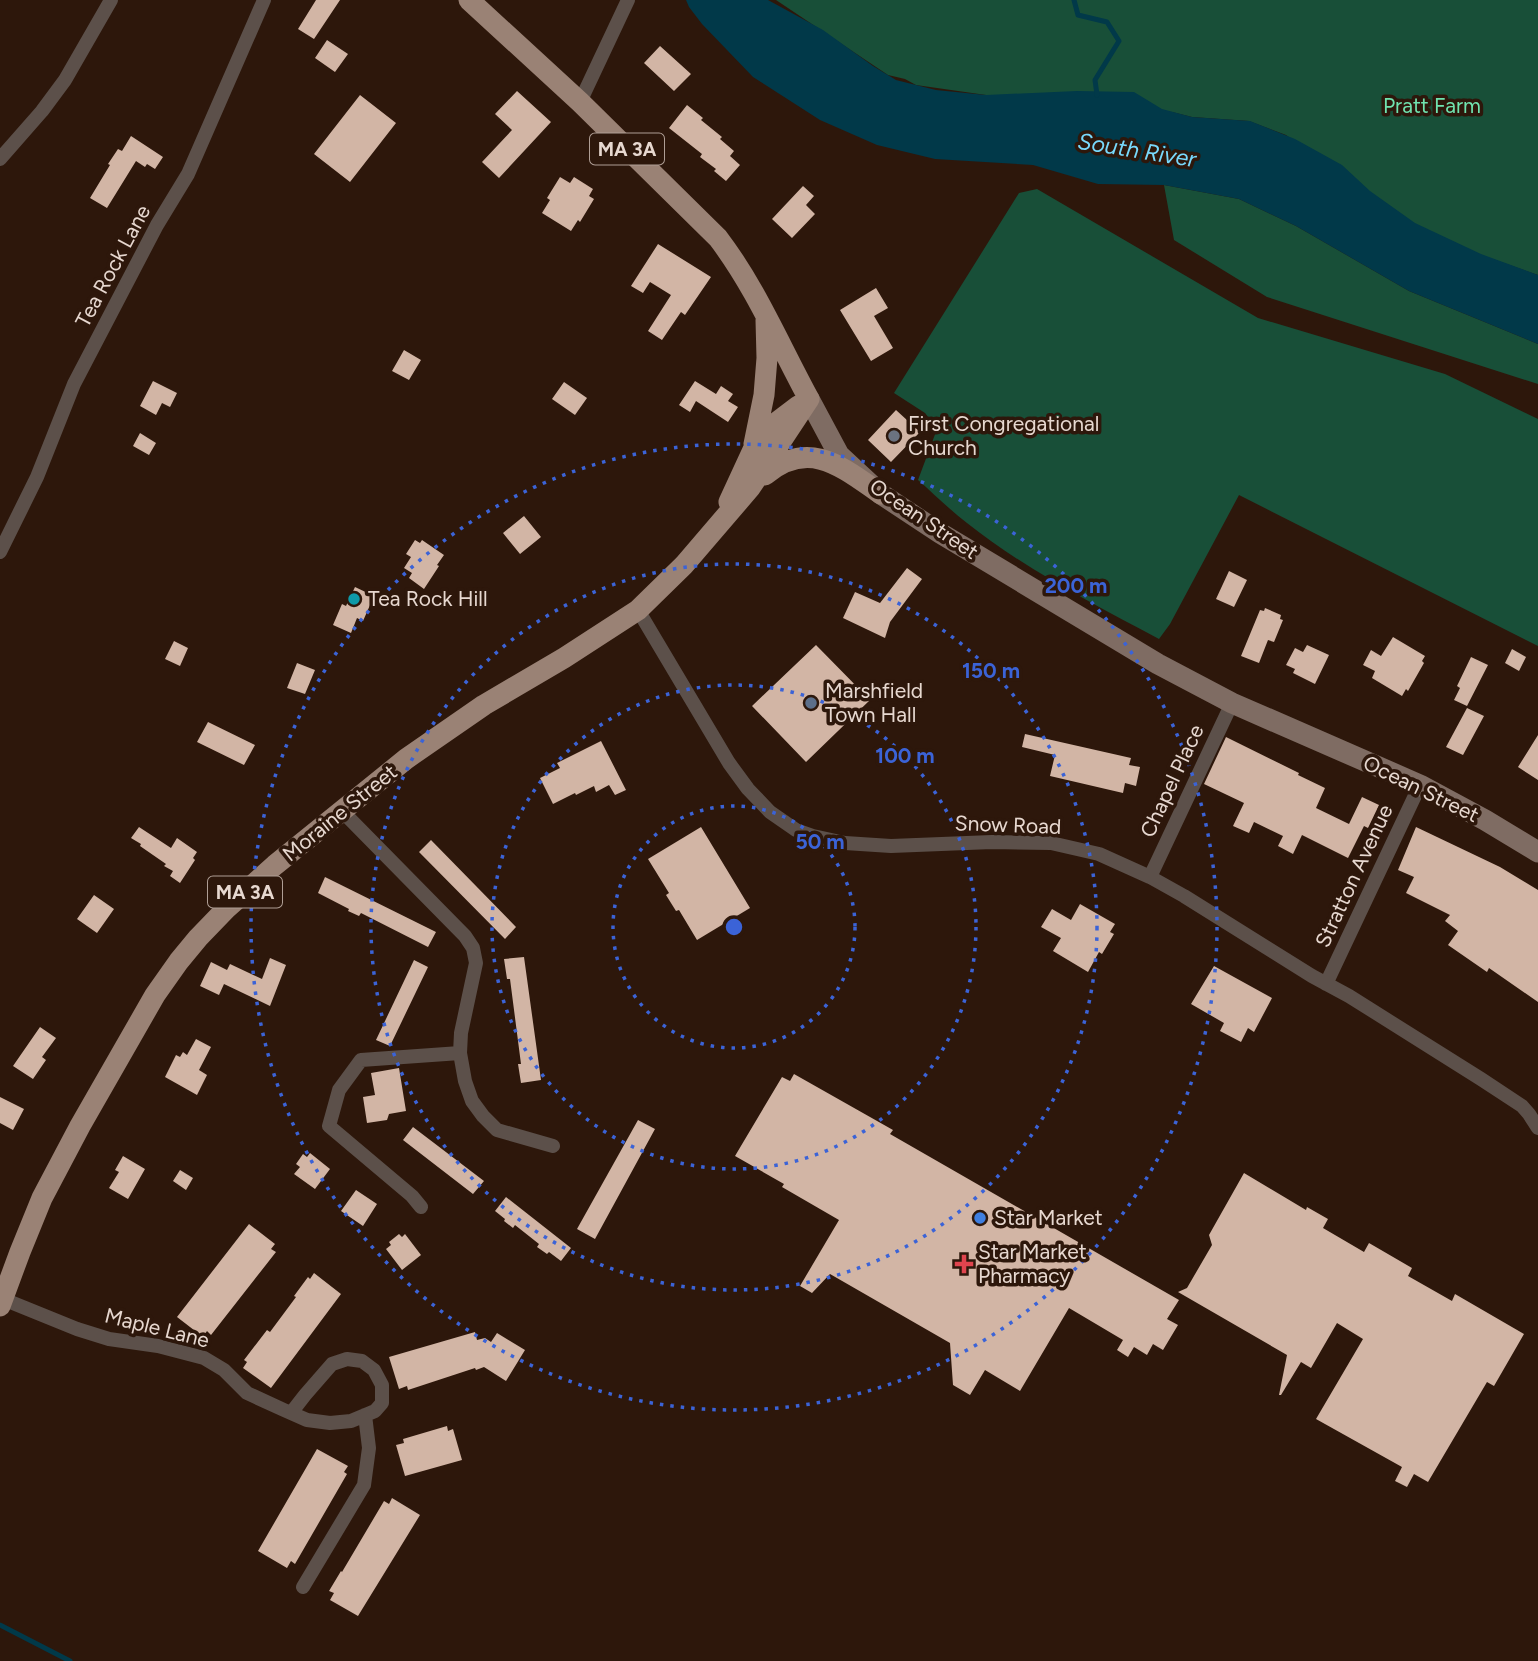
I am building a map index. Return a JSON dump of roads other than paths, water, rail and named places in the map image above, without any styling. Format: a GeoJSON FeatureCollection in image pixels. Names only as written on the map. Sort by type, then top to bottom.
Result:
{"type":"FeatureCollection","features":[{"type":"Feature","properties":{"kind":"main road","name":"Ocean Street"},"geometry":{"type":"LineString","coordinates":[[469,0],[580,102],[718,238],[766,314],[839,455],[881,495],[1158,664],[1232,703],[1420,785],[1486,820],[1538,852]]}},
{"type":"Feature","properties":{"kind":"main road","name":"MA 3A"},"geometry":{"type":"LineString","coordinates":[[752,450],[764,395],[766,314]]}},
{"type":"Feature","properties":{"kind":"main road","name":"Moraine Street"},"geometry":{"type":"LineString","coordinates":[[721,521],[752,450],[769,428],[809,399]]}},
{"type":"Feature","properties":{"kind":"main road","name":"Moraine Street"},"geometry":{"type":"LineString","coordinates":[[2,1297],[42,1198],[124,1046],[155,995],[191,946],[226,909],[275,865],[406,760],[484,705],[638,610],[684,565],[750,488],[809,399]]}},
{"type":"Feature","properties":{"kind":"main road"},"geometry":{"type":"LineString","coordinates":[[750,488],[766,473],[796,457],[827,461],[848,471],[881,495]]}},
{"type":"Feature","properties":{"kind":"street"},"geometry":{"type":"LineString","coordinates":[[0,159],[65,80],[111,0]]}},
{"type":"Feature","properties":{"kind":"street","name":"Tea Rock Lane"},"geometry":{"type":"LineString","coordinates":[[0,552],[37,477],[74,384],[157,225],[188,174],[264,0]]}},
{"type":"Feature","properties":{"kind":"street"},"geometry":{"type":"LineString","coordinates":[[580,102],[628,0]]}},
{"type":"Feature","properties":{"kind":"street","name":"Snow Road"},"geometry":{"type":"LineString","coordinates":[[638,610],[747,789],[770,812],[796,830],[845,843],[891,846],[992,842],[1051,843],[1099,854],[1150,877],[1349,996],[1513,1099],[1529,1114],[1538,1128]]}},
{"type":"Feature","properties":{"kind":"street","name":"Chapel Place"},"geometry":{"type":"LineString","coordinates":[[1150,877],[1232,703]]}},
{"type":"Feature","properties":{"kind":"street","name":"Stratton Avenue"},"geometry":{"type":"LineString","coordinates":[[1326,984],[1420,785]]}},
{"type":"Feature","properties":{"kind":"street"},"geometry":{"type":"LineString","coordinates":[[342,811],[465,936],[473,948],[476,963],[461,1033],[460,1053],[472,1101],[497,1130],[553,1146]]}},
{"type":"Feature","properties":{"kind":"street"},"geometry":{"type":"LineString","coordinates":[[421,1207],[412,1196],[330,1126],[339,1090],[361,1060],[460,1053]]}},
{"type":"Feature","properties":{"kind":"street","name":"Maple Lane"},"geometry":{"type":"LineString","coordinates":[[2,1297],[77,1329],[108,1339],[158,1346],[204,1358],[223,1370],[247,1393],[307,1420],[330,1423],[351,1421],[365,1415]]}},
{"type":"Feature","properties":{"kind":"street"},"geometry":{"type":"LineString","coordinates":[[291,1413],[331,1364],[347,1359],[362,1361],[374,1370],[382,1385],[382,1403],[365,1415],[369,1448],[364,1485],[303,1587]]}},
{"type":"Feature","properties":{"kind":"water","name":"South River"},"geometry":{"type":"Polygon","coordinates":[[[686,0],[768,0],[823,30],[896,80],[936,90],[986,95],[1077,91],[1134,92],[1162,109],[1192,117],[1250,121],[1295,139],[1342,165],[1370,191],[1415,223],[1481,254],[1538,275],[1538,344],[1409,291],[1296,226],[1239,199],[1164,185],[1098,184],[1033,165],[935,159],[877,145],[820,120],[753,77],[702,24],[686,0]]]}},
{"type":"Feature","properties":{"kind":"waterway"},"geometry":{"type":"LineString","coordinates":[[1074,0],[1078,15],[1107,22],[1119,41],[1095,80],[1097,95]]}},
{"type":"Feature","properties":{"kind":"waterway"},"geometry":{"type":"LineString","coordinates":[[0,1625],[70,1661]]}},
{"type":"Feature","properties":{"kind":"place","name":"First Congregational Church"},"geometry":{"type":"Point","coordinates":[894,436]}},
{"type":"Feature","properties":{"kind":"place","name":"Tea Rock Hill"},"geometry":{"type":"Point","coordinates":[354,599]}},
{"type":"Feature","properties":{"kind":"place","name":"Marshfield Town Hall"},"geometry":{"type":"Point","coordinates":[811,703]}},
{"type":"Feature","properties":{"kind":"place","name":"Star Market"},"geometry":{"type":"Point","coordinates":[980,1218]}},
{"type":"Feature","properties":{"kind":"place","name":"Star Market Pharmacy"},"geometry":{"type":"Point","coordinates":[964,1264]}},
{"type":"Feature","properties":{"kind":"park label","name":"Pratt Farm"},"geometry":{"type":"Point","coordinates":[1432,106]}}]}
